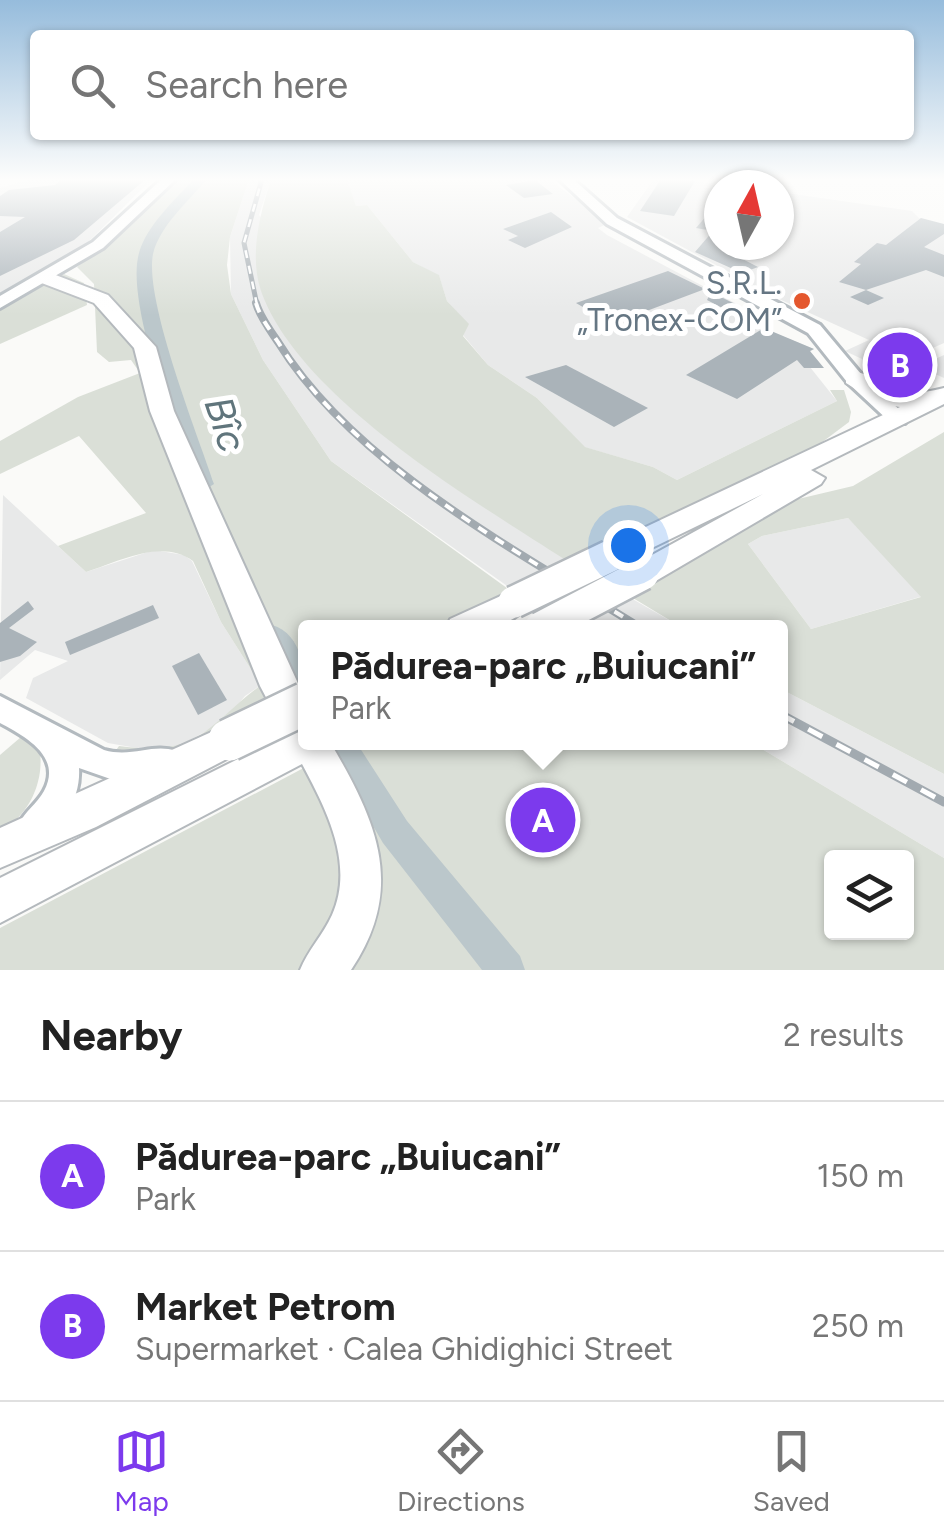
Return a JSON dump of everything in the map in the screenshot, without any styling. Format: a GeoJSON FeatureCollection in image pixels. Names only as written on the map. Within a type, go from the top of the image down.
{"type":"FeatureCollection","features":[{"type":"Feature","properties":{"kind":"highway"},"geometry":{"type":"LineString","coordinates":[[51,281],[98,297],[145,347],[170,430],[278,686],[298,722]]}},
{"type":"Feature","properties":{"kind":"highway"},"geometry":{"type":"LineString","coordinates":[[854,378],[887,398],[937,399]]}},
{"type":"Feature","properties":{"kind":"highway"},"geometry":{"type":"LineString","coordinates":[[854,378],[864,416],[856,438]]}},
{"type":"Feature","properties":{"kind":"highway"},"geometry":{"type":"LineString","coordinates":[[478,620],[937,399]]}},
{"type":"Feature","properties":{"kind":"highway"},"geometry":{"type":"LineString","coordinates":[[555,620],[860,453],[898,419]]}},
{"type":"Feature","properties":{"kind":"highway"},"geometry":{"type":"LineString","coordinates":[[8,844],[298,707]]}},
{"type":"Feature","properties":{"kind":"highway"},"geometry":{"type":"LineString","coordinates":[[0,901],[298,748]]}},
{"type":"Feature","properties":{"kind":"highway"},"geometry":{"type":"LineString","coordinates":[[314,750],[348,810],[360,842],[364,876],[357,913],[323,970]]}},
{"type":"Feature","properties":{"kind":"street"},"geometry":{"type":"LineString","coordinates":[[51,281],[122,224]]}},
{"type":"Feature","properties":{"kind":"street"},"geometry":{"type":"LineString","coordinates":[[0,305],[51,281],[104,246],[123,224]]}},
{"type":"Feature","properties":{"kind":"street"},"geometry":{"type":"LineString","coordinates":[[620,224],[814,329],[854,378],[898,419]]}},
{"type":"Feature","properties":{"kind":"street"},"geometry":{"type":"LineString","coordinates":[[0,708],[79,756],[122,769],[213,748]]}},
{"type":"Feature","properties":{"kind":"street"},"geometry":{"type":"LineString","coordinates":[[8,844],[43,818],[62,792],[66,778],[61,753],[44,734]]}},
{"type":"Feature","properties":{"kind":"shaded area"},"geometry":{"type":"Polygon","coordinates":[[[0,224],[106,224],[85,249],[0,293],[0,224]]]}},
{"type":"Feature","properties":{"kind":"shaded area"},"geometry":{"type":"Polygon","coordinates":[[[131,224],[234,224],[227,265],[231,294],[263,360],[331,461],[511,591],[451,620],[298,620],[298,694],[213,736],[157,756],[114,753],[119,746],[168,747],[185,743],[213,726],[261,685],[221,622],[193,561],[181,554],[154,552],[86,572],[58,546],[146,513],[79,436],[0,474],[0,441],[78,397],[140,373],[131,360],[109,362],[97,352],[94,284],[77,267],[131,224]]]}},
{"type":"Feature","properties":{"kind":"shaded area"},"geometry":{"type":"Polygon","coordinates":[[[234,224],[267,224],[572,564],[669,620],[562,620],[544,612],[331,461],[263,360],[231,294],[230,237],[234,224]]]}},
{"type":"Feature","properties":{"kind":"shaded area"},"geometry":{"type":"Polygon","coordinates":[[[259,224],[383,224],[413,262],[439,275],[447,301],[469,324],[463,336],[488,365],[537,398],[585,447],[653,467],[677,480],[837,401],[830,390],[844,390],[851,412],[849,422],[821,443],[572,564],[396,446],[313,371],[281,331],[261,291],[256,249],[259,224]]]}},
{"type":"Feature","properties":{"kind":"shaded area"},"geometry":{"type":"Polygon","coordinates":[[[383,224],[606,224],[598,228],[763,318],[752,324],[814,349],[802,357],[837,401],[677,480],[653,467],[584,447],[537,398],[488,365],[463,335],[468,324],[447,301],[439,276],[413,262],[383,224]]]}},
{"type":"Feature","properties":{"kind":"shaded area"},"geometry":{"type":"Polygon","coordinates":[[[640,224],[704,224],[704,259],[640,224]]]}},
{"type":"Feature","properties":{"kind":"shaded area"},"geometry":{"type":"Polygon","coordinates":[[[794,224],[944,226],[944,343],[910,358],[922,365],[944,355],[944,378],[931,372],[890,387],[866,374],[875,370],[845,351],[869,340],[779,299],[707,260],[794,260],[794,224]]]}},
{"type":"Feature","properties":{"kind":"shaded area"},"geometry":{"type":"Polygon","coordinates":[[[64,274],[84,283],[87,305],[0,344],[0,310],[64,274]]]}},
{"type":"Feature","properties":{"kind":"shaded area"},"geometry":{"type":"Polygon","coordinates":[[[944,432],[944,774],[788,693],[788,620],[669,620],[623,592],[777,504],[853,486],[944,432]],[[848,518],[762,536],[748,544],[811,629],[921,597],[848,518]]]}},
{"type":"Feature","properties":{"kind":"shaded area"},"geometry":{"type":"Polygon","coordinates":[[[3,495],[86,572],[154,550],[184,555],[192,561],[221,622],[261,685],[245,696],[223,722],[179,746],[154,751],[108,743],[26,698],[33,678],[68,661],[35,650],[0,680],[3,495]]]}},
{"type":"Feature","properties":{"kind":"shaded area"},"geometry":{"type":"Polygon","coordinates":[[[848,518],[923,596],[811,629],[748,544],[762,536],[848,518]]]}},
{"type":"Feature","properties":{"kind":"shaded area"},"geometry":{"type":"Polygon","coordinates":[[[788,693],[944,774],[944,858],[764,750],[788,750],[788,693]]]}},
{"type":"Feature","properties":{"kind":"shaded area"},"geometry":{"type":"Polygon","coordinates":[[[21,737],[40,752],[39,775],[26,808],[0,831],[0,755],[21,737]]]}},
{"type":"Feature","properties":{"kind":"shaded area"},"geometry":{"type":"Polygon","coordinates":[[[338,750],[764,750],[944,858],[944,970],[0,970],[0,928],[338,750]]]}},
{"type":"Feature","properties":{"kind":"building"},"geometry":{"type":"Polygon","coordinates":[[[13,224],[93,224],[74,240],[0,276],[0,232],[13,224]]]}},
{"type":"Feature","properties":{"kind":"building"},"geometry":{"type":"Polygon","coordinates":[[[516,224],[572,227],[525,248],[508,240],[518,236],[503,229],[516,224]]]}},
{"type":"Feature","properties":{"kind":"building"},"geometry":{"type":"Polygon","coordinates":[[[913,224],[944,224],[944,234],[924,247],[944,255],[944,277],[926,270],[866,290],[839,282],[861,264],[854,262],[877,243],[886,245],[913,224]]]}},
{"type":"Feature","properties":{"kind":"building"},"geometry":{"type":"Polygon","coordinates":[[[704,242],[704,256],[695,252],[704,242]]]}},
{"type":"Feature","properties":{"kind":"building"},"geometry":{"type":"Polygon","coordinates":[[[713,260],[744,260],[758,267],[742,273],[713,260]]]}},
{"type":"Feature","properties":{"kind":"building"},"geometry":{"type":"Polygon","coordinates":[[[668,271],[705,289],[612,324],[576,303],[668,271]]]}},
{"type":"Feature","properties":{"kind":"building"},"geometry":{"type":"Polygon","coordinates":[[[866,290],[884,298],[868,305],[850,297],[866,290]]]}},
{"type":"Feature","properties":{"kind":"building"},"geometry":{"type":"Polygon","coordinates":[[[711,292],[763,318],[751,323],[707,300],[711,292]]]}},
{"type":"Feature","properties":{"kind":"building"},"geometry":{"type":"Polygon","coordinates":[[[764,328],[814,349],[810,351],[824,368],[804,368],[797,360],[737,399],[686,375],[764,328]]]}},
{"type":"Feature","properties":{"kind":"building"},"geometry":{"type":"Polygon","coordinates":[[[566,365],[648,408],[614,427],[525,377],[566,365]]]}},
{"type":"Feature","properties":{"kind":"building"},"geometry":{"type":"Polygon","coordinates":[[[28,601],[34,609],[9,628],[37,642],[20,656],[0,662],[0,623],[28,601]]]}},
{"type":"Feature","properties":{"kind":"building"},"geometry":{"type":"Polygon","coordinates":[[[153,605],[159,618],[70,655],[65,642],[153,605]]]}},
{"type":"Feature","properties":{"kind":"building"},"geometry":{"type":"Polygon","coordinates":[[[199,653],[227,700],[198,715],[172,666],[199,653]]]}},
{"type":"Feature","properties":{"kind":"waterway","name":"Bîc"},"geometry":{"type":"LineString","coordinates":[[163,224],[146,254],[148,299],[203,484]]}},
{"type":"Feature","properties":{"kind":"waterway","name":"Bîc"},"geometry":{"type":"LineString","coordinates":[[272,635],[298,676]]}},
{"type":"Feature","properties":{"kind":"waterway","name":"Bîc"},"geometry":{"type":"LineString","coordinates":[[344,750],[395,832],[506,970]]}},
{"type":"Feature","properties":{"kind":"railway"},"geometry":{"type":"LineString","coordinates":[[249,224],[244,243],[257,305]]}},
{"type":"Feature","properties":{"kind":"railway"},"geometry":{"type":"LineString","coordinates":[[256,303],[311,387],[350,429],[443,503],[628,620]]}},
{"type":"Feature","properties":{"kind":"railway"},"geometry":{"type":"LineString","coordinates":[[788,718],[944,802]]}},
{"type":"Feature","properties":{"kind":"place","name":"S.R.L. „Tronex-COM”"},"geometry":{"type":"Point","coordinates":[802,301]}},
{"type":"Feature","properties":{"kind":"place","name":"Market Petrom"},"geometry":{"type":"Point","coordinates":[900,365]}},
{"type":"Feature","properties":{"kind":"place","name":"Pădurea-parc „Buiucani”"},"geometry":{"type":"Point","coordinates":[543,820]}}]}
